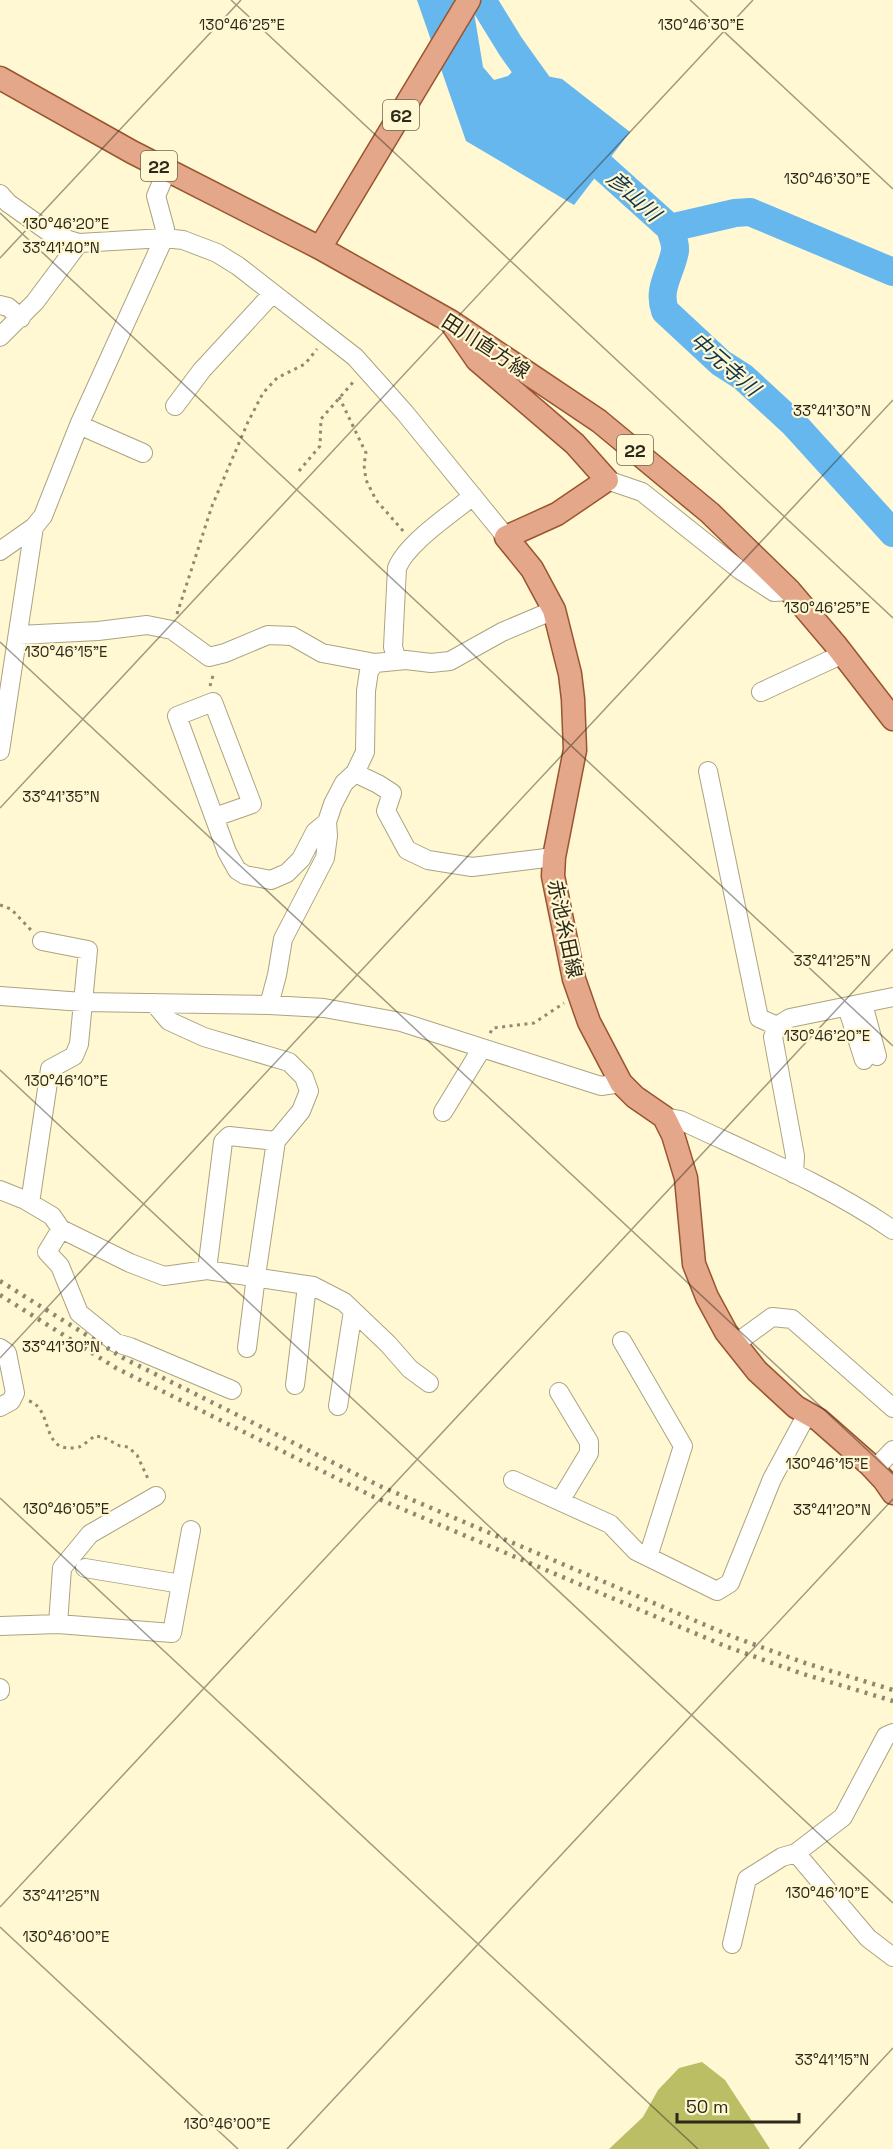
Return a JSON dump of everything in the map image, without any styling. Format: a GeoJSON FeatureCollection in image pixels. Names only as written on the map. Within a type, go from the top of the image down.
{"type":"FeatureCollection","features":[{"type":"Feature","properties":{"kind":"main road","name":"62"},"geometry":{"type":"LineString","coordinates":[[320,248],[470,0]]}},
{"type":"Feature","properties":{"kind":"main road","name":"田川直方線"},"geometry":{"type":"LineString","coordinates":[[0,78],[168,170],[320,248],[450,321],[599,421],[710,513],[790,591],[893,719]]}},
{"type":"Feature","properties":{"kind":"main road"},"geometry":{"type":"LineString","coordinates":[[450,321],[477,360],[575,444],[607,480],[557,514],[506,537]]}},
{"type":"Feature","properties":{"kind":"main road","name":"赤池糸田線"},"geometry":{"type":"LineString","coordinates":[[506,537],[532,569],[554,610],[570,674],[575,750],[554,857],[553,876],[574,979],[590,1022],[621,1083],[635,1097],[664,1117]]}},
{"type":"Feature","properties":{"kind":"main road"},"geometry":{"type":"LineString","coordinates":[[664,1117],[673,1135],[686,1178],[694,1264],[707,1297],[726,1332],[757,1371],[796,1407],[819,1420],[874,1470],[893,1493]]}},
{"type":"Feature","properties":{"kind":"street"},"geometry":{"type":"LineString","coordinates":[[0,551],[34,527],[43,516],[79,425],[164,238],[165,229],[156,196],[168,170]]}},
{"type":"Feature","properties":{"kind":"street"},"geometry":{"type":"LineString","coordinates":[[0,194],[8,203],[53,235],[79,243],[164,238],[183,240],[217,253],[355,357],[405,413],[506,537]]}},
{"type":"Feature","properties":{"kind":"street"},"geometry":{"type":"LineString","coordinates":[[0,337],[35,302],[79,243]]}},
{"type":"Feature","properties":{"kind":"street"},"geometry":{"type":"LineString","coordinates":[[175,406],[202,370],[273,293]]}},
{"type":"Feature","properties":{"kind":"street"},"geometry":{"type":"LineString","coordinates":[[0,305],[8,307],[21,318]]}},
{"type":"Feature","properties":{"kind":"street"},"geometry":{"type":"LineString","coordinates":[[79,425],[143,453]]}},
{"type":"Feature","properties":{"kind":"street"},"geometry":{"type":"LineString","coordinates":[[607,480],[642,492],[740,570],[774,592],[790,591]]}},
{"type":"Feature","properties":{"kind":"street"},"geometry":{"type":"LineString","coordinates":[[397,660],[393,647],[397,568],[414,545],[473,496]]}},
{"type":"Feature","properties":{"kind":"street"},"geometry":{"type":"LineString","coordinates":[[0,751],[34,527]]}},
{"type":"Feature","properties":{"kind":"street"},"geometry":{"type":"LineString","coordinates":[[19,635],[98,631],[147,625],[172,630],[209,657],[225,653],[268,635],[291,636],[322,653],[375,663],[397,660],[431,663],[450,661],[502,632],[554,610]]}},
{"type":"Feature","properties":{"kind":"street"},"geometry":{"type":"LineString","coordinates":[[761,692],[843,654]]}},
{"type":"Feature","properties":{"kind":"street"},"geometry":{"type":"LineString","coordinates":[[269,1005],[283,939],[325,858],[327,822],[333,804],[344,783],[355,773],[365,752],[366,691],[369,671],[375,663]]}},
{"type":"Feature","properties":{"kind":"street"},"geometry":{"type":"LineString","coordinates":[[215,817],[252,804],[213,702],[177,716],[227,852],[237,870],[245,875],[271,880],[287,873],[301,859],[315,832],[327,822]]}},
{"type":"Feature","properties":{"kind":"street"},"geometry":{"type":"LineString","coordinates":[[708,771],[759,1018],[777,1026]]}},
{"type":"Feature","properties":{"kind":"street"},"geometry":{"type":"LineString","coordinates":[[355,773],[392,794],[386,810],[407,850],[428,860],[472,867],[554,857]]}},
{"type":"Feature","properties":{"kind":"street"},"geometry":{"type":"LineString","coordinates":[[30,1203],[50,1069],[74,1056],[79,1044],[88,950],[42,941]]}},
{"type":"Feature","properties":{"kind":"street"},"geometry":{"type":"LineString","coordinates":[[0,996],[83,1002],[324,1008],[401,1022],[600,1086],[621,1083]]}},
{"type":"Feature","properties":{"kind":"street"},"geometry":{"type":"LineString","coordinates":[[794,1174],[795,1156],[773,1037],[777,1026],[790,1018],[893,998]]}},
{"type":"Feature","properties":{"kind":"street"},"geometry":{"type":"LineString","coordinates":[[154,1003],[169,1021],[204,1037],[289,1062],[304,1077],[309,1091],[301,1111],[276,1141],[248,1348]]}},
{"type":"Feature","properties":{"kind":"street"},"geometry":{"type":"LineString","coordinates":[[855,1005],[870,1058]]}},
{"type":"Feature","properties":{"kind":"street"},"geometry":{"type":"LineString","coordinates":[[443,1112],[482,1048]]}},
{"type":"Feature","properties":{"kind":"street"},"geometry":{"type":"LineString","coordinates":[[664,1117],[680,1120],[794,1174],[893,1229]]}},
{"type":"Feature","properties":{"kind":"street"},"geometry":{"type":"LineString","coordinates":[[207,1270],[223,1142],[228,1136],[276,1141]]}},
{"type":"Feature","properties":{"kind":"street"},"geometry":{"type":"LineString","coordinates":[[0,1190],[30,1203],[51,1216],[61,1229],[130,1263],[164,1276],[207,1270],[313,1286],[344,1302],[388,1344],[410,1369],[429,1383]]}},
{"type":"Feature","properties":{"kind":"street"},"geometry":{"type":"LineString","coordinates":[[61,1229],[47,1252],[60,1266],[79,1313],[116,1343],[232,1390]]}},
{"type":"Feature","properties":{"kind":"street"},"geometry":{"type":"LineString","coordinates":[[295,1385],[306,1294],[313,1286]]}},
{"type":"Feature","properties":{"kind":"street"},"geometry":{"type":"LineString","coordinates":[[338,1406],[353,1311]]}},
{"type":"Feature","properties":{"kind":"street"},"geometry":{"type":"LineString","coordinates":[[735,1344],[772,1317],[792,1319],[893,1408]]}},
{"type":"Feature","properties":{"kind":"street"},"geometry":{"type":"LineString","coordinates":[[622,1341],[683,1446],[648,1557]]}},
{"type":"Feature","properties":{"kind":"street"},"geometry":{"type":"LineString","coordinates":[[0,1348],[7,1353],[15,1393],[7,1401]]}},
{"type":"Feature","properties":{"kind":"street"},"geometry":{"type":"LineString","coordinates":[[559,1392],[588,1442],[589,1453],[560,1501]]}},
{"type":"Feature","properties":{"kind":"street"},"geometry":{"type":"LineString","coordinates":[[513,1480],[610,1524],[636,1551],[717,1591],[730,1583],[772,1479],[807,1414]]}},
{"type":"Feature","properties":{"kind":"street"},"geometry":{"type":"LineString","coordinates":[[874,1470],[893,1450]]}},
{"type":"Feature","properties":{"kind":"street"},"geometry":{"type":"LineString","coordinates":[[58,1624],[62,1568],[90,1534],[156,1496]]}},
{"type":"Feature","properties":{"kind":"street"},"geometry":{"type":"LineString","coordinates":[[0,1626],[58,1624],[172,1633],[191,1530]]}},
{"type":"Feature","properties":{"kind":"street"},"geometry":{"type":"LineString","coordinates":[[85,1568],[181,1584]]}},
{"type":"Feature","properties":{"kind":"street"},"geometry":{"type":"LineString","coordinates":[[732,1944],[747,1879],[782,1857],[796,1852],[843,1817],[886,1736],[893,1733]]}},
{"type":"Feature","properties":{"kind":"street"},"geometry":{"type":"LineString","coordinates":[[796,1852],[868,1938],[893,1957]]}},
{"type":"Feature","properties":{"kind":"path"},"geometry":{"type":"LineString","coordinates":[[172,630],[212,506],[263,393],[277,378],[305,364],[328,336]]}},
{"type":"Feature","properties":{"kind":"path"},"geometry":{"type":"LineString","coordinates":[[298,471],[320,446],[321,419],[365,369]]}},
{"type":"Feature","properties":{"kind":"path"},"geometry":{"type":"LineString","coordinates":[[339,397],[366,453],[364,465],[366,480],[376,500],[414,545]]}},
{"type":"Feature","properties":{"kind":"path"},"geometry":{"type":"LineString","coordinates":[[213,702],[210,685],[214,671],[225,653]]}},
{"type":"Feature","properties":{"kind":"path"},"geometry":{"type":"LineString","coordinates":[[0,905],[11,909],[42,941]]}},
{"type":"Feature","properties":{"kind":"path"},"geometry":{"type":"LineString","coordinates":[[482,1048],[493,1028],[534,1023],[580,994]]}},
{"type":"Feature","properties":{"kind":"path"},"geometry":{"type":"LineString","coordinates":[[7,1401],[34,1402],[42,1413],[55,1443],[62,1448],[78,1448],[95,1436],[128,1447],[137,1455],[156,1496]]}},
{"type":"Feature","properties":{"kind":"green space"},"geometry":{"type":"Polygon","coordinates":[[[702,2062],[725,2080],[770,2149],[609,2149],[643,2117],[658,2090],[679,2068],[702,2062]]]}},
{"type":"Feature","properties":{"kind":"water"},"geometry":{"type":"Polygon","coordinates":[[[417,0],[472,0],[483,67],[494,80],[508,76],[514,70],[562,79],[630,132],[574,205],[466,141],[417,0]]]}},
{"type":"Feature","properties":{"kind":"waterway","name":"彦山川"},"geometry":{"type":"LineString","coordinates":[[482,0],[511,47],[551,103]]}},
{"type":"Feature","properties":{"kind":"waterway","name":"彦山川"},"geometry":{"type":"LineString","coordinates":[[577,138],[599,164],[670,228]]}},
{"type":"Feature","properties":{"kind":"waterway","name":"彦山川"},"geometry":{"type":"LineString","coordinates":[[670,228],[735,213],[750,212],[893,272]]}},
{"type":"Feature","properties":{"kind":"waterway","name":"中元寺川"},"geometry":{"type":"LineString","coordinates":[[670,228],[675,251],[664,288],[665,311],[721,363],[743,377],[794,424],[893,533]]}},
{"type":"Feature","properties":{"kind":"railway"},"geometry":{"type":"LineString","coordinates":[[0,1281],[125,1359],[382,1487],[731,1636],[805,1663],[893,1690]]}},
{"type":"Feature","properties":{"kind":"railway"},"geometry":{"type":"LineString","coordinates":[[0,1295],[116,1368],[374,1497],[725,1646],[800,1673],[893,1701]]}}]}
